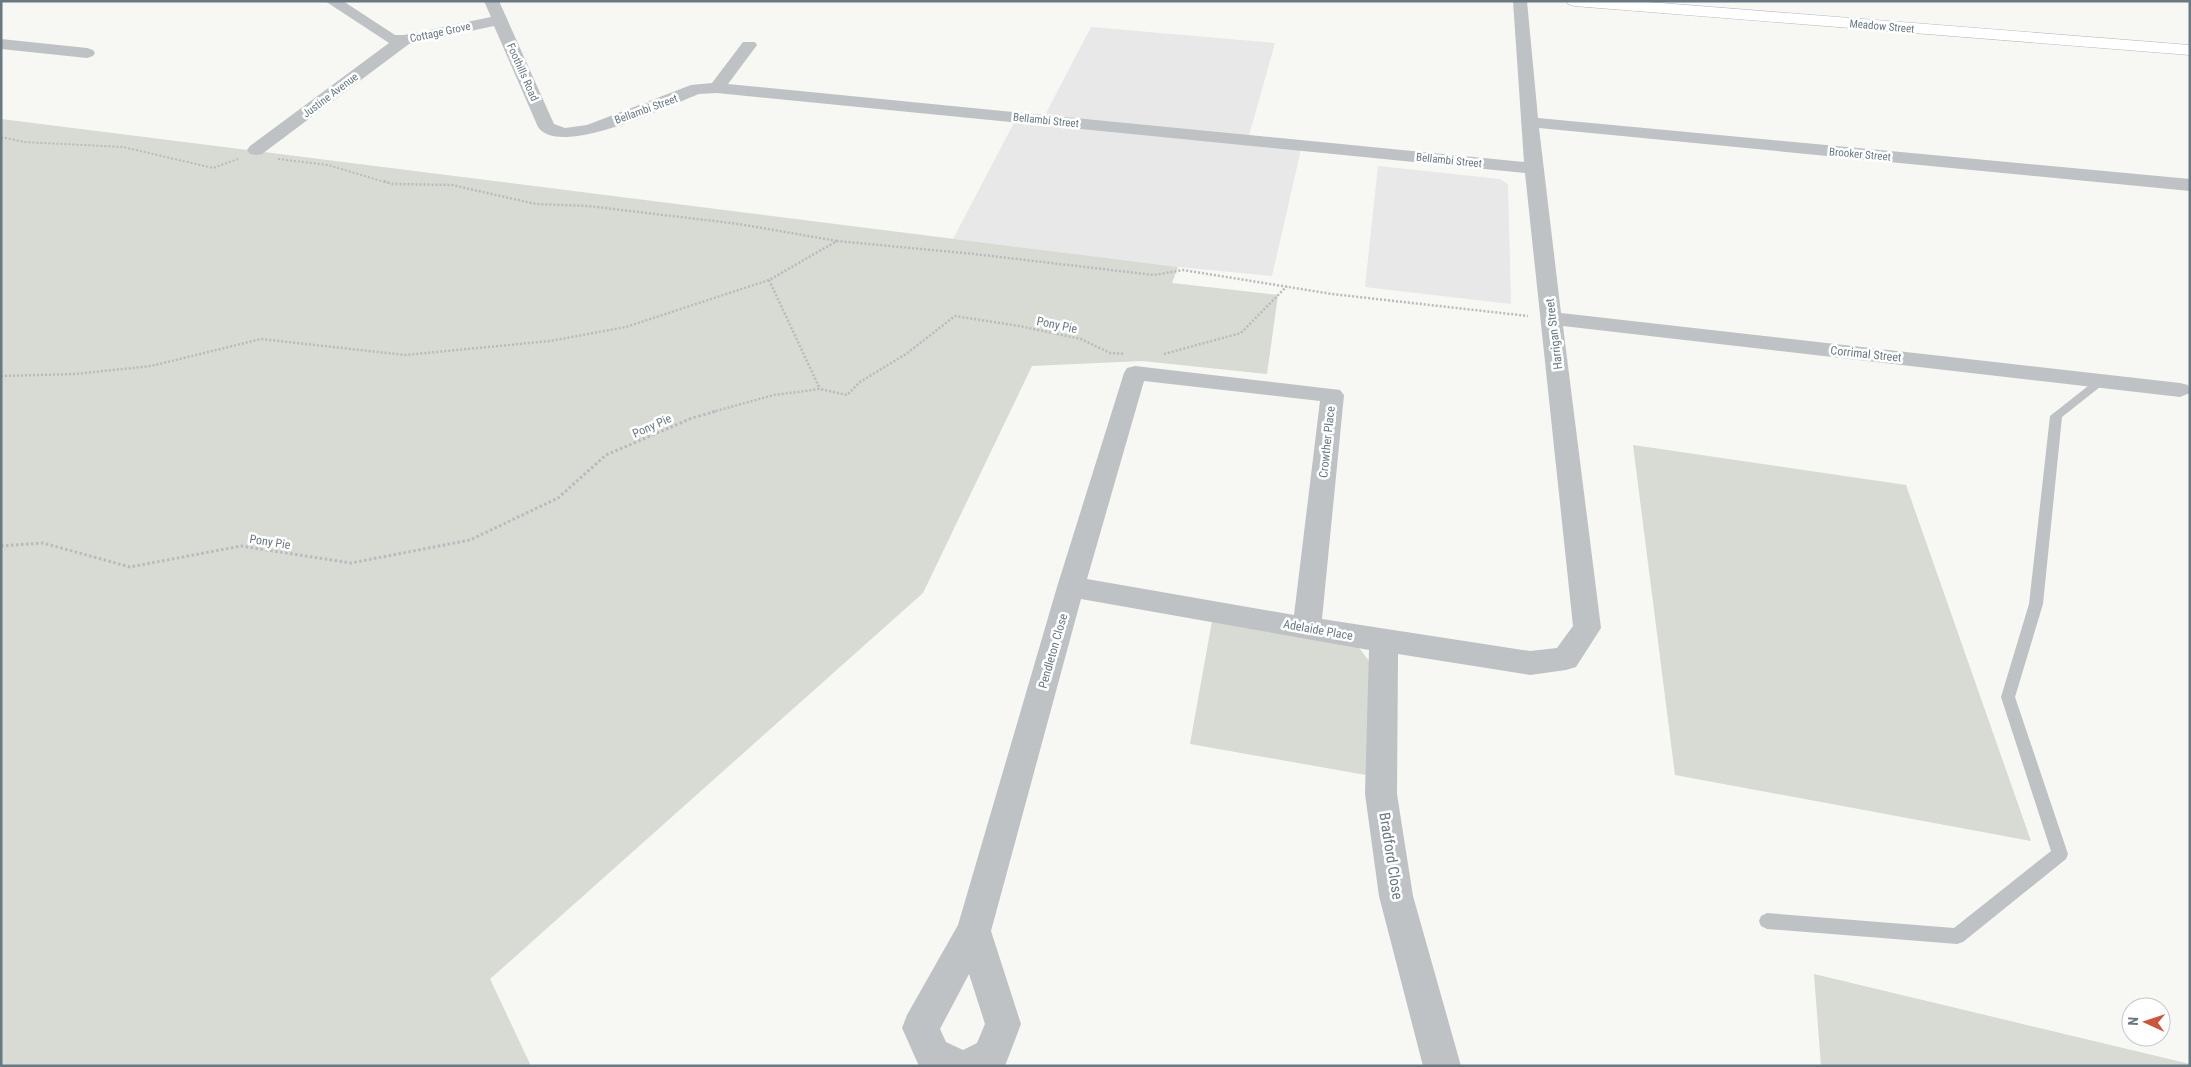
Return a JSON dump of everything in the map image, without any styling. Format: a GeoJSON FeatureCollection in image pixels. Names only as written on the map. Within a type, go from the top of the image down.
{"type":"FeatureCollection","features":[{"type":"Feature","properties":{"kind":"main road","name":"Meadow Street"},"geometry":{"type":"LineString","coordinates":[[1574,1],[2190,50]]}},
{"type":"Feature","properties":{"kind":"street","name":"Cottage Grove"},"geometry":{"type":"LineString","coordinates":[[332,1],[391,39],[404,40],[499,20]]}},
{"type":"Feature","properties":{"kind":"street","name":"Foothills Road"},"geometry":{"type":"LineString","coordinates":[[491,1],[547,127],[564,133]]}},
{"type":"Feature","properties":{"kind":"street","name":"Harrigan Street"},"geometry":{"type":"LineString","coordinates":[[1520,1],[1534,168],[1587,628],[1566,659]]}},
{"type":"Feature","properties":{"kind":"street","name":"Justine Avenue"},"geometry":{"type":"LineString","coordinates":[[256,150],[404,40]]}},
{"type":"Feature","properties":{"kind":"street"},"geometry":{"type":"LineString","coordinates":[[1,44],[87,54]]}},
{"type":"Feature","properties":{"kind":"street"},"geometry":{"type":"LineString","coordinates":[[716,88],[749,45]]}},
{"type":"Feature","properties":{"kind":"street","name":"Bellambi Street"},"geometry":{"type":"LineString","coordinates":[[564,133],[590,130],[697,90],[716,88],[1534,168]]}},
{"type":"Feature","properties":{"kind":"street","name":"Brooker Street"},"geometry":{"type":"LineString","coordinates":[[1530,122],[2190,185]]}},
{"type":"Feature","properties":{"kind":"street","name":"Corrimal Street"},"geometry":{"type":"LineString","coordinates":[[1552,318],[2180,390]]}},
{"type":"Feature","properties":{"kind":"street","name":"Pendleton Close"},"geometry":{"type":"LineString","coordinates":[[955,1066],[932,1055],[920,1028],[974,931],[1071,587],[1131,363]]}},
{"type":"Feature","properties":{"kind":"street","name":"Crowther Place"},"geometry":{"type":"LineString","coordinates":[[1131,363],[1332,395],[1307,628]]}},
{"type":"Feature","properties":{"kind":"street","name":"Adelaide Place"},"geometry":{"type":"LineString","coordinates":[[1071,587],[1384,641],[1530,663],[1566,659]]}},
{"type":"Feature","properties":{"kind":"street","name":"Bradford Close"},"geometry":{"type":"LineString","coordinates":[[1384,641],[1381,794],[1396,896],[1442,1066]]}},
{"type":"Feature","properties":{"kind":"street"},"geometry":{"type":"LineString","coordinates":[[971,1066],[990,1056],[1003,1024],[974,931]]}},
{"type":"Feature","properties":{"kind":"lane"},"geometry":{"type":"LineString","coordinates":[[1767,921],[1957,936],[2060,854],[2008,696],[2036,604],[2056,416],[2101,381]]}},
{"type":"Feature","properties":{"kind":"path"},"geometry":{"type":"LineString","coordinates":[[1,137],[24,142],[123,147],[213,168],[239,158]]}},
{"type":"Feature","properties":{"kind":"path"},"geometry":{"type":"LineString","coordinates":[[275,159],[328,165],[393,184],[452,185],[536,204],[588,206],[739,224],[837,241],[974,254],[1154,275],[1183,270],[1332,294],[1552,318]]}},
{"type":"Feature","properties":{"kind":"path"},"geometry":{"type":"LineString","coordinates":[[1,376],[75,374],[151,366],[261,339],[405,355],[550,341],[626,328],[682,306],[769,280],[837,241]]}},
{"type":"Feature","properties":{"kind":"path"},"geometry":{"type":"LineString","coordinates":[[769,280],[820,389]]}},
{"type":"Feature","properties":{"kind":"path"},"geometry":{"type":"LineString","coordinates":[[1162,355],[1241,333],[1287,286]]}},
{"type":"Feature","properties":{"kind":"path","name":"Pony Pie"},"geometry":{"type":"LineString","coordinates":[[1,546],[43,543],[130,567],[241,546],[351,563],[470,540],[558,498],[606,455],[692,418],[774,394],[820,389],[847,395],[860,382],[906,354],[955,316],[1019,326],[1081,339],[1131,363]]}},
{"type":"Feature","properties":{"kind":"shaded area"},"geometry":{"type":"Polygon","coordinates":[[[1091,27],[1275,43],[1248,139],[1302,145],[1272,276],[1178,267],[953,239],[1017,117],[1043,119],[1091,27]]]}},
{"type":"Feature","properties":{"kind":"shaded area"},"geometry":{"type":"Polygon","coordinates":[[[1,119],[1178,267],[1172,283],[1278,295],[1267,374],[1142,361],[1032,366],[923,593],[490,979],[531,1066],[1,1066],[1,119]]]}},
{"type":"Feature","properties":{"kind":"shaded area"},"geometry":{"type":"Polygon","coordinates":[[[1378,166],[1500,179],[1508,184],[1511,304],[1365,287],[1378,166]]]}},
{"type":"Feature","properties":{"kind":"shaded area"},"geometry":{"type":"Polygon","coordinates":[[[1633,445],[1906,485],[2031,841],[1675,775],[1633,445]]]}},
{"type":"Feature","properties":{"kind":"shaded area"},"geometry":{"type":"Polygon","coordinates":[[[1212,621],[1357,645],[1372,665],[1366,775],[1190,744],[1212,621]]]}},
{"type":"Feature","properties":{"kind":"shaded area"},"geometry":{"type":"Polygon","coordinates":[[[1814,974],[2190,1064],[2190,1066],[1821,1066],[1814,974]]]}}]}
